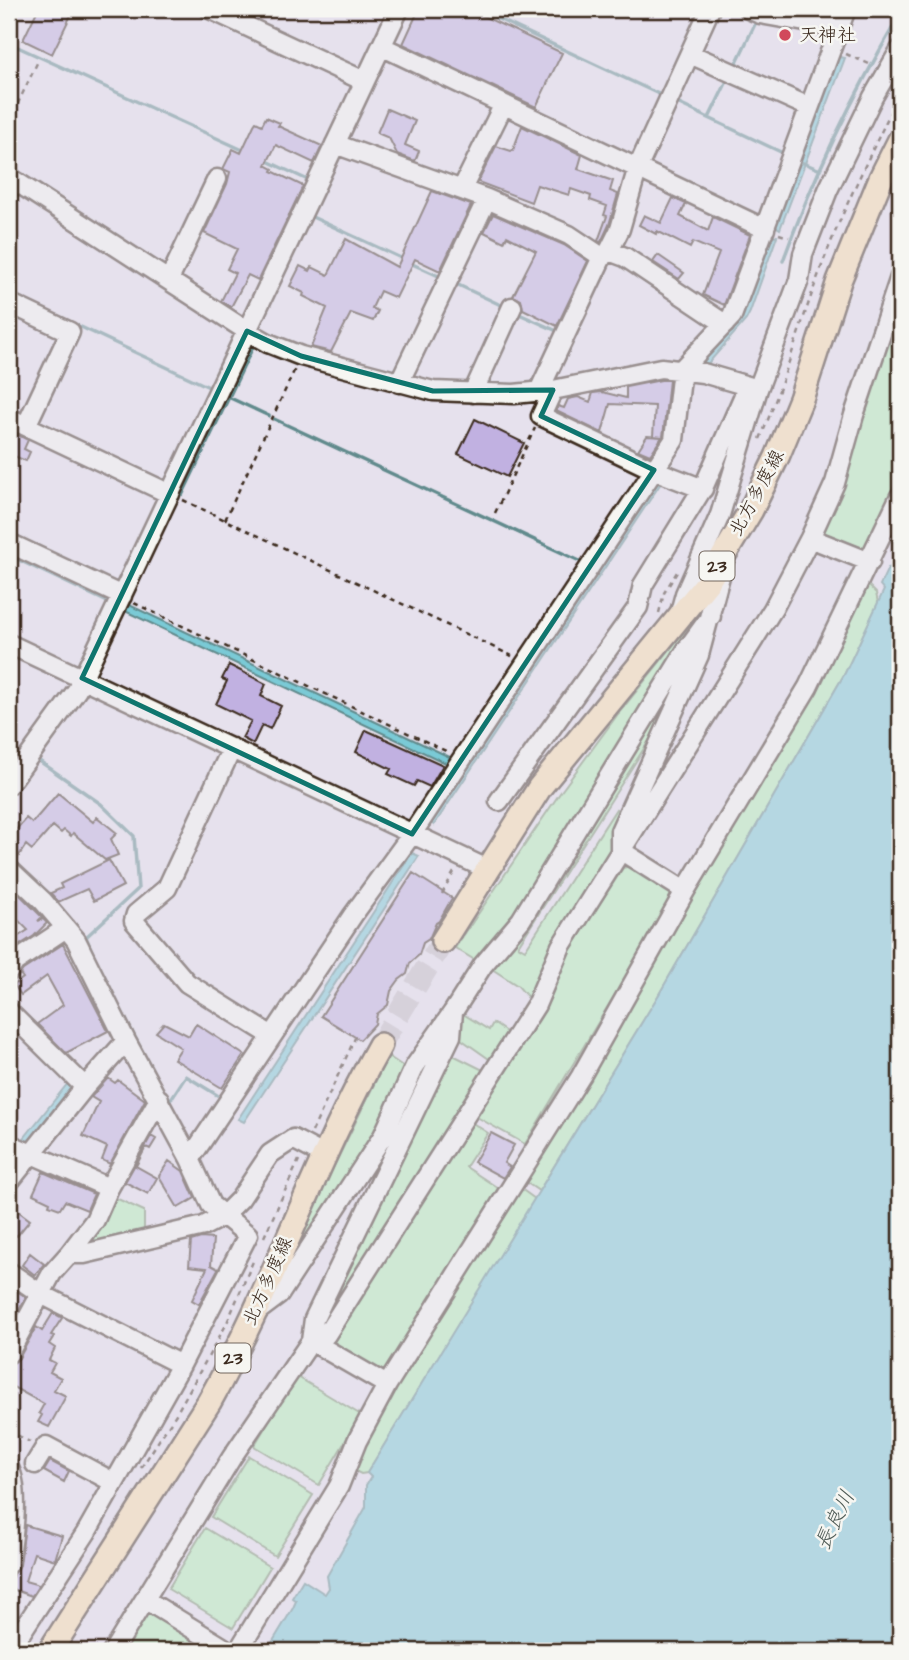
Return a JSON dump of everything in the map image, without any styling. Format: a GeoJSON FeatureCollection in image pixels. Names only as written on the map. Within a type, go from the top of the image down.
{"type":"FeatureCollection","features":[{"type":"Feature","properties":{"kind":"main road","name":"北方多度線"},"geometry":{"type":"LineString","coordinates":[[443,942],[540,788],[707,583],[751,510],[778,457],[802,399],[839,281],[881,178],[900,140]]}},
{"type":"Feature","properties":{"kind":"main road","name":"北方多度線"},"geometry":{"type":"LineString","coordinates":[[50,1651],[209,1402],[255,1313],[323,1155],[380,1045]]}},
{"type":"Feature","properties":{"kind":"street"},"geometry":{"type":"LineString","coordinates":[[209,9],[364,81]]}},
{"type":"Feature","properties":{"kind":"street"},"geometry":{"type":"LineString","coordinates":[[9,784],[77,690],[398,9]]}},
{"type":"Feature","properties":{"kind":"street"},"geometry":{"type":"LineString","coordinates":[[702,489],[654,470],[541,416],[546,391],[605,254],[620,229],[638,167],[710,9]]}},
{"type":"Feature","properties":{"kind":"street"},"geometry":{"type":"LineString","coordinates":[[748,9],[760,14],[839,28]]}},
{"type":"Feature","properties":{"kind":"street"},"geometry":{"type":"LineString","coordinates":[[190,1159],[353,915],[412,834],[674,440],[682,369],[732,316],[846,9]]}},
{"type":"Feature","properties":{"kind":"street"},"geometry":{"type":"LineString","coordinates":[[381,46],[765,229]]}},
{"type":"Feature","properties":{"kind":"street"},"geometry":{"type":"LineString","coordinates":[[499,801],[638,607],[643,585],[702,489],[753,388],[799,281],[803,254],[828,190],[873,97],[900,50]]}},
{"type":"Feature","properties":{"kind":"street"},"geometry":{"type":"LineString","coordinates":[[690,54],[809,107]]}},
{"type":"Feature","properties":{"kind":"street"},"geometry":{"type":"LineString","coordinates":[[462,189],[503,106]]}},
{"type":"Feature","properties":{"kind":"street"},"geometry":{"type":"LineString","coordinates":[[335,144],[487,198],[605,254],[625,257],[725,324]]}},
{"type":"Feature","properties":{"kind":"street"},"geometry":{"type":"LineString","coordinates":[[9,177],[247,331],[301,356],[433,391],[546,391],[661,368],[682,369],[753,388]]}},
{"type":"Feature","properties":{"kind":"street"},"geometry":{"type":"LineString","coordinates":[[169,280],[217,179]]}},
{"type":"Feature","properties":{"kind":"street"},"geometry":{"type":"LineString","coordinates":[[399,383],[487,198]]}},
{"type":"Feature","properties":{"kind":"street"},"geometry":{"type":"LineString","coordinates":[[311,1341],[326,1335],[536,1005],[561,946],[773,609],[835,483],[854,415],[900,277]]}},
{"type":"Feature","properties":{"kind":"street"},"geometry":{"type":"LineString","coordinates":[[9,303],[71,332],[26,426]]}},
{"type":"Feature","properties":{"kind":"street"},"geometry":{"type":"LineString","coordinates":[[473,393],[512,307]]}},
{"type":"Feature","properties":{"kind":"street"},"geometry":{"type":"LineString","coordinates":[[677,622],[685,594],[720,515],[753,388]]}},
{"type":"Feature","properties":{"kind":"street"},"geometry":{"type":"LineString","coordinates":[[9,418],[170,494]]}},
{"type":"Feature","properties":{"kind":"street"},"geometry":{"type":"LineString","coordinates":[[238,1651],[339,1486],[357,1441],[387,1385],[581,1076],[685,891],[807,687],[900,496]]}},
{"type":"Feature","properties":{"kind":"street"},"geometry":{"type":"LineString","coordinates":[[810,538],[870,562]]}},
{"type":"Feature","properties":{"kind":"street"},"geometry":{"type":"LineString","coordinates":[[9,543],[118,603]]}},
{"type":"Feature","properties":{"kind":"street"},"geometry":{"type":"LineString","coordinates":[[620,850],[620,831],[699,656],[726,551]]}},
{"type":"Feature","properties":{"kind":"street"},"geometry":{"type":"LineString","coordinates":[[255,1313],[279,1295],[383,1136],[415,1066],[483,965],[521,920],[658,696],[711,615]]}},
{"type":"Feature","properties":{"kind":"street"},"geometry":{"type":"LineString","coordinates":[[9,644],[487,869]]}},
{"type":"Feature","properties":{"kind":"street"},"geometry":{"type":"LineString","coordinates":[[232,748],[167,888],[136,914],[134,921],[187,982],[272,1036]]}},
{"type":"Feature","properties":{"kind":"street"},"geometry":{"type":"LineString","coordinates":[[620,850],[685,891]]}},
{"type":"Feature","properties":{"kind":"street"},"geometry":{"type":"LineString","coordinates":[[9,869],[43,901],[76,940],[126,1041],[190,1159],[211,1205],[248,1235],[181,1365],[75,1552],[9,1651]]}},
{"type":"Feature","properties":{"kind":"street"},"geometry":{"type":"LineString","coordinates":[[9,971],[15,962],[66,928]]}},
{"type":"Feature","properties":{"kind":"street"},"geometry":{"type":"LineString","coordinates":[[9,1012],[85,1087]]}},
{"type":"Feature","properties":{"kind":"street"},"geometry":{"type":"LineString","coordinates":[[113,1651],[232,1457],[311,1341],[314,1319],[451,1035],[453,1013]]}},
{"type":"Feature","properties":{"kind":"street"},"geometry":{"type":"LineString","coordinates":[[9,1182],[20,1149],[85,1087],[126,1041]]}},
{"type":"Feature","properties":{"kind":"street"},"geometry":{"type":"LineString","coordinates":[[9,1353],[52,1273],[95,1220],[109,1188],[159,1099]]}},
{"type":"Feature","properties":{"kind":"street"},"geometry":{"type":"LineString","coordinates":[[69,1254],[84,1254],[204,1226],[223,1216],[240,1199],[271,1153],[293,1139],[323,1155]]}},
{"type":"Feature","properties":{"kind":"street"},"geometry":{"type":"LineString","coordinates":[[20,1149],[109,1188]]}},
{"type":"Feature","properties":{"kind":"street"},"geometry":{"type":"LineString","coordinates":[[9,1272],[41,1294],[181,1365]]}},
{"type":"Feature","properties":{"kind":"street"},"geometry":{"type":"LineString","coordinates":[[311,1341],[387,1385]]}},
{"type":"Feature","properties":{"kind":"street"},"geometry":{"type":"LineString","coordinates":[[40,1457],[46,1446],[113,1482]]}},
{"type":"Feature","properties":{"kind":"street"},"geometry":{"type":"LineString","coordinates":[[9,1468],[14,1489],[9,1563]]}},
{"type":"Feature","properties":{"kind":"street"},"geometry":{"type":"LineString","coordinates":[[146,1600],[229,1651]]}},
{"type":"Feature","properties":{"kind":"path"},"geometry":{"type":"LineString","coordinates":[[833,49],[869,64]]}},
{"type":"Feature","properties":{"kind":"path"},"geometry":{"type":"LineString","coordinates":[[9,122],[39,59]]}},
{"type":"Feature","properties":{"kind":"path"},"geometry":{"type":"LineString","coordinates":[[225,520],[301,356]]}},
{"type":"Feature","properties":{"kind":"path"},"geometry":{"type":"LineString","coordinates":[[495,513],[541,416]]}},
{"type":"Feature","properties":{"kind":"path"},"geometry":{"type":"LineString","coordinates":[[170,494],[526,662]]}},
{"type":"Feature","properties":{"kind":"path"},"geometry":{"type":"LineString","coordinates":[[118,603],[462,759]]}},
{"type":"Feature","properties":{"kind":"path"},"geometry":{"type":"LineString","coordinates":[[442,894],[454,872]]}},
{"type":"Feature","properties":{"kind":"path"},"geometry":{"type":"LineString","coordinates":[[345,1059],[355,1038]]}},
{"type":"Feature","properties":{"kind":"path"},"geometry":{"type":"LineString","coordinates":[[9,1431],[40,1457]]}},
{"type":"Feature","properties":{"kind":"highlighted area"},"geometry":{"type":"Polygon","coordinates":[[[247,331],[301,356],[433,391],[553,390],[541,416],[654,470],[412,834],[82,678],[247,331]]]}},
{"type":"Feature","properties":{"kind":"green space"},"geometry":{"type":"Polygon","coordinates":[[[900,292],[900,473],[865,551],[823,535],[822,530],[900,292]]]}},
{"type":"Feature","properties":{"kind":"green space"},"geometry":{"type":"Polygon","coordinates":[[[868,585],[876,593],[878,603],[845,673],[658,996],[539,1191],[521,1179],[683,915],[868,585]]]}},
{"type":"Feature","properties":{"kind":"green space"},"geometry":{"type":"Polygon","coordinates":[[[700,612],[703,617],[516,914],[478,962],[455,948],[560,793],[618,714],[700,612]]]}},
{"type":"Feature","properties":{"kind":"green space"},"geometry":{"type":"Polygon","coordinates":[[[677,678],[681,681],[666,714],[518,946],[525,950],[616,809],[622,813],[614,850],[530,1000],[518,986],[489,967],[677,678]]]}},
{"type":"Feature","properties":{"kind":"green space"},"geometry":{"type":"Polygon","coordinates":[[[630,866],[669,890],[673,898],[525,1144],[475,1116],[550,999],[570,949],[623,868],[630,866]]]}},
{"type":"Feature","properties":{"kind":"green space"},"geometry":{"type":"Polygon","coordinates":[[[460,1012],[489,1030],[493,1023],[509,1034],[492,1061],[458,1037],[460,1012]]]}},
{"type":"Feature","properties":{"kind":"green space"},"geometry":{"type":"Polygon","coordinates":[[[451,1054],[487,1072],[343,1297],[323,1324],[319,1323],[451,1054]]]}},
{"type":"Feature","properties":{"kind":"green space"},"geometry":{"type":"Polygon","coordinates":[[[388,1056],[407,1069],[377,1131],[287,1272],[283,1270],[388,1056]]]}},
{"type":"Feature","properties":{"kind":"green space"},"geometry":{"type":"Polygon","coordinates":[[[471,1122],[488,1133],[466,1167],[498,1188],[387,1374],[379,1375],[333,1344],[332,1339],[471,1122]]]}},
{"type":"Feature","properties":{"kind":"green space"},"geometry":{"type":"Polygon","coordinates":[[[517,1186],[535,1199],[367,1473],[361,1474],[353,1470],[370,1428],[517,1186]]]}},
{"type":"Feature","properties":{"kind":"green space"},"geometry":{"type":"Polygon","coordinates":[[[109,1195],[144,1211],[144,1232],[85,1251],[86,1238],[109,1195]]]}},
{"type":"Feature","properties":{"kind":"green space"},"geometry":{"type":"Polygon","coordinates":[[[296,1376],[361,1415],[319,1485],[254,1446],[296,1376]]]}},
{"type":"Feature","properties":{"kind":"green space"},"geometry":{"type":"Polygon","coordinates":[[[249,1456],[313,1495],[275,1556],[211,1517],[249,1456]]]}},
{"type":"Feature","properties":{"kind":"green space"},"geometry":{"type":"Polygon","coordinates":[[[205,1528],[270,1567],[233,1628],[168,1589],[205,1528]]]}},
{"type":"Feature","properties":{"kind":"green space"},"geometry":{"type":"Polygon","coordinates":[[[149,1611],[215,1651],[117,1651],[142,1612],[149,1611]]]}},
{"type":"Feature","properties":{"kind":"water"},"geometry":{"type":"Polygon","coordinates":[[[835,56],[845,58],[780,229],[772,224],[835,56]]]}},
{"type":"Feature","properties":{"kind":"water"},"geometry":{"type":"Polygon","coordinates":[[[768,235],[777,236],[750,312],[705,367],[702,357],[768,235]]]}},
{"type":"Feature","properties":{"kind":"water"},"geometry":{"type":"Polygon","coordinates":[[[248,341],[256,342],[183,495],[178,490],[248,341]]]}},
{"type":"Feature","properties":{"kind":"water"},"geometry":{"type":"Polygon","coordinates":[[[658,479],[663,480],[434,825],[431,823],[658,479]]]}},
{"type":"Feature","properties":{"kind":"water"},"geometry":{"type":"Polygon","coordinates":[[[9,548],[456,760],[452,766],[9,556],[9,548]]]}},
{"type":"Feature","properties":{"kind":"water","name":"長良川"},"geometry":{"type":"Polygon","coordinates":[[[900,556],[900,1651],[267,1651],[293,1608],[296,1601],[292,1598],[303,1580],[325,1594],[329,1588],[327,1576],[366,1507],[366,1485],[371,1477],[367,1473],[658,996],[845,673],[884,590],[880,585],[888,568],[895,566],[900,556]]]}},
{"type":"Feature","properties":{"kind":"water"},"geometry":{"type":"Polygon","coordinates":[[[412,853],[419,856],[244,1122],[238,1119],[412,853]]]}},
{"type":"Feature","properties":{"kind":"water"},"geometry":{"type":"Polygon","coordinates":[[[68,1083],[74,1087],[9,1168],[9,1157],[68,1083]]]}},
{"type":"Feature","properties":{"kind":"building"},"geometry":{"type":"Polygon","coordinates":[[[38,9],[74,9],[52,54],[23,40],[38,9]]]}},
{"type":"Feature","properties":{"kind":"building"},"geometry":{"type":"Polygon","coordinates":[[[419,9],[468,9],[562,53],[536,107],[403,44],[419,9]]]}},
{"type":"Feature","properties":{"kind":"building"},"geometry":{"type":"Polygon","coordinates":[[[387,109],[415,121],[405,145],[419,151],[415,161],[397,154],[389,138],[377,133],[387,109]]]}},
{"type":"Feature","properties":{"kind":"building"},"geometry":{"type":"Polygon","coordinates":[[[266,117],[280,123],[278,126],[322,146],[314,163],[276,145],[266,165],[273,169],[272,171],[303,186],[258,280],[248,275],[231,307],[221,301],[235,273],[227,269],[237,249],[204,233],[227,184],[230,172],[223,169],[233,149],[241,153],[256,122],[262,125],[266,117]]]}},
{"type":"Feature","properties":{"kind":"building"},"geometry":{"type":"Polygon","coordinates":[[[522,126],[582,155],[578,169],[613,181],[610,191],[618,194],[601,242],[598,241],[607,216],[604,215],[607,206],[590,200],[591,196],[571,189],[569,195],[537,185],[531,202],[478,182],[496,146],[513,150],[522,126]]]}},
{"type":"Feature","properties":{"kind":"building"},"geometry":{"type":"Polygon","coordinates":[[[432,191],[471,205],[440,271],[415,259],[396,298],[380,291],[372,308],[378,311],[373,321],[351,313],[331,352],[311,347],[327,308],[290,286],[300,266],[310,271],[312,267],[328,275],[346,239],[397,267],[432,191]]]}},
{"type":"Feature","properties":{"kind":"building"},"geometry":{"type":"Polygon","coordinates":[[[673,198],[686,204],[680,216],[708,231],[713,217],[750,235],[724,305],[703,295],[719,253],[693,242],[690,248],[639,225],[644,215],[661,223],[673,198]]]}},
{"type":"Feature","properties":{"kind":"building"},"geometry":{"type":"Polygon","coordinates":[[[493,214],[564,245],[588,261],[557,326],[523,309],[521,300],[513,296],[536,251],[507,236],[504,242],[484,232],[493,214]]]}},
{"type":"Feature","properties":{"kind":"building"},"geometry":{"type":"Polygon","coordinates":[[[658,255],[684,273],[679,279],[653,262],[658,255]]]}},
{"type":"Feature","properties":{"kind":"building"},"geometry":{"type":"Polygon","coordinates":[[[669,380],[663,437],[653,436],[655,406],[610,404],[602,433],[556,411],[558,406],[564,408],[568,399],[578,397],[590,402],[593,393],[602,392],[626,398],[626,387],[669,380]]]}},
{"type":"Feature","properties":{"kind":"building"},"geometry":{"type":"Polygon","coordinates":[[[475,419],[524,443],[507,477],[458,454],[475,419]]]}},
{"type":"Feature","properties":{"kind":"building"},"geometry":{"type":"Polygon","coordinates":[[[9,430],[28,440],[24,449],[30,452],[26,461],[9,454],[9,430]]]}},
{"type":"Feature","properties":{"kind":"building"},"geometry":{"type":"Polygon","coordinates":[[[647,436],[662,437],[650,455],[638,450],[647,436]]]}},
{"type":"Feature","properties":{"kind":"building"},"geometry":{"type":"Polygon","coordinates":[[[229,665],[266,684],[261,696],[281,706],[270,729],[262,725],[253,744],[242,738],[251,721],[216,704],[227,681],[222,679],[229,665]]]}},
{"type":"Feature","properties":{"kind":"building"},"geometry":{"type":"Polygon","coordinates":[[[366,730],[443,765],[430,787],[417,781],[414,786],[388,774],[391,769],[356,752],[366,730]]]}},
{"type":"Feature","properties":{"kind":"building"},"geometry":{"type":"Polygon","coordinates":[[[58,793],[93,822],[97,817],[117,833],[111,839],[118,855],[105,860],[73,833],[71,836],[64,830],[61,833],[53,826],[32,850],[26,845],[16,860],[9,858],[9,838],[26,818],[32,823],[58,793]]]}},
{"type":"Feature","properties":{"kind":"building"},"geometry":{"type":"Polygon","coordinates":[[[109,860],[123,886],[94,901],[87,889],[58,902],[51,893],[62,888],[60,884],[109,860]]]}},
{"type":"Feature","properties":{"kind":"building"},"geometry":{"type":"Polygon","coordinates":[[[413,873],[452,898],[429,939],[423,943],[419,955],[410,963],[407,974],[391,991],[388,1005],[377,1014],[375,1024],[360,1040],[321,1016],[413,873]]]}},
{"type":"Feature","properties":{"kind":"building"},"geometry":{"type":"Polygon","coordinates":[[[9,884],[42,917],[38,921],[43,919],[47,923],[34,936],[15,948],[11,941],[28,930],[9,911],[9,884]]]}},
{"type":"Feature","properties":{"kind":"building"},"geometry":{"type":"Polygon","coordinates":[[[63,944],[108,1031],[66,1053],[37,1024],[63,1005],[47,976],[21,995],[14,985],[23,978],[20,974],[23,970],[63,944]]]}},
{"type":"Feature","properties":{"kind":"building"},"geometry":{"type":"Polygon","coordinates":[[[164,1023],[189,1036],[196,1024],[244,1055],[222,1088],[174,1059],[181,1048],[156,1032],[164,1023]]]}},
{"type":"Feature","properties":{"kind":"building"},"geometry":{"type":"Polygon","coordinates":[[[108,1078],[115,1083],[118,1080],[145,1100],[110,1164],[102,1160],[107,1147],[83,1136],[99,1102],[91,1097],[108,1078]]]}},
{"type":"Feature","properties":{"kind":"building"},"geometry":{"type":"Polygon","coordinates":[[[491,1133],[514,1145],[504,1163],[510,1167],[503,1178],[474,1162],[491,1133]]]}},
{"type":"Feature","properties":{"kind":"building"},"geometry":{"type":"Polygon","coordinates":[[[151,1136],[156,1139],[150,1149],[146,1147],[136,1166],[157,1178],[148,1194],[125,1182],[151,1136]]]}},
{"type":"Feature","properties":{"kind":"building"},"geometry":{"type":"Polygon","coordinates":[[[169,1161],[183,1171],[195,1198],[178,1208],[159,1176],[169,1161]]]}},
{"type":"Feature","properties":{"kind":"building"},"geometry":{"type":"Polygon","coordinates":[[[43,1172],[94,1194],[87,1210],[65,1201],[60,1209],[33,1194],[43,1172]]]}},
{"type":"Feature","properties":{"kind":"building"},"geometry":{"type":"Polygon","coordinates":[[[14,1208],[30,1220],[17,1236],[9,1230],[9,1214],[14,1208]]]}},
{"type":"Feature","properties":{"kind":"building"},"geometry":{"type":"Polygon","coordinates":[[[213,1239],[211,1265],[218,1269],[199,1304],[192,1300],[207,1268],[189,1266],[191,1241],[213,1239]]]}},
{"type":"Feature","properties":{"kind":"building"},"geometry":{"type":"Polygon","coordinates":[[[30,1253],[44,1264],[35,1275],[22,1265],[30,1253]]]}},
{"type":"Feature","properties":{"kind":"building"},"geometry":{"type":"Polygon","coordinates":[[[9,1286],[26,1297],[9,1329],[9,1286]]]}},
{"type":"Feature","properties":{"kind":"building"},"geometry":{"type":"Polygon","coordinates":[[[53,1313],[62,1318],[51,1335],[54,1336],[49,1344],[55,1348],[49,1360],[55,1363],[50,1372],[61,1378],[54,1390],[66,1396],[49,1427],[38,1422],[44,1404],[9,1385],[9,1366],[19,1358],[36,1327],[42,1331],[53,1313]]]}},
{"type":"Feature","properties":{"kind":"building"},"geometry":{"type":"Polygon","coordinates":[[[50,1461],[69,1471],[64,1482],[44,1471],[50,1461]]]}},
{"type":"Feature","properties":{"kind":"building"},"geometry":{"type":"Polygon","coordinates":[[[25,1525],[62,1536],[55,1560],[34,1553],[25,1581],[39,1585],[32,1596],[9,1588],[13,1574],[20,1565],[25,1525]]]}},
{"type":"Feature","properties":{"kind":"waterway"},"geometry":{"type":"LineString","coordinates":[[477,9],[665,97]]}},
{"type":"Feature","properties":{"kind":"waterway"},"geometry":{"type":"LineString","coordinates":[[783,261],[836,135],[900,15]]}},
{"type":"Feature","properties":{"kind":"waterway"},"geometry":{"type":"LineString","coordinates":[[734,68],[757,20]]}},
{"type":"Feature","properties":{"kind":"waterway"},"geometry":{"type":"LineString","coordinates":[[9,43],[245,151]]}},
{"type":"Feature","properties":{"kind":"waterway"},"geometry":{"type":"LineString","coordinates":[[709,118],[728,79]]}},
{"type":"Feature","properties":{"kind":"waterway"},"geometry":{"type":"LineString","coordinates":[[675,102],[785,154]]}},
{"type":"Feature","properties":{"kind":"waterway"},"geometry":{"type":"LineString","coordinates":[[265,160],[310,181]]}},
{"type":"Feature","properties":{"kind":"waterway"},"geometry":{"type":"LineString","coordinates":[[801,162],[818,169]]}},
{"type":"Feature","properties":{"kind":"waterway"},"geometry":{"type":"LineString","coordinates":[[310,216],[403,259]]}},
{"type":"Feature","properties":{"kind":"waterway"},"geometry":{"type":"LineString","coordinates":[[410,263],[443,278]]}},
{"type":"Feature","properties":{"kind":"waterway"},"geometry":{"type":"LineString","coordinates":[[644,281],[712,326]]}},
{"type":"Feature","properties":{"kind":"waterway"},"geometry":{"type":"LineString","coordinates":[[452,282],[505,307]]}},
{"type":"Feature","properties":{"kind":"waterway"},"geometry":{"type":"LineString","coordinates":[[49,312],[211,388]]}},
{"type":"Feature","properties":{"kind":"waterway"},"geometry":{"type":"LineString","coordinates":[[517,313],[559,332]]}},
{"type":"Feature","properties":{"kind":"waterway"},"geometry":{"type":"LineString","coordinates":[[226,396],[269,416]]}},
{"type":"Feature","properties":{"kind":"waterway"},"geometry":{"type":"LineString","coordinates":[[274,419],[584,563]]}},
{"type":"Feature","properties":{"kind":"waterway"},"geometry":{"type":"LineString","coordinates":[[35,758],[101,804],[134,836],[138,889],[86,937],[98,966]]}},
{"type":"Feature","properties":{"kind":"waterway"},"geometry":{"type":"LineString","coordinates":[[111,991],[164,1093]]}},
{"type":"Feature","properties":{"kind":"waterway"},"geometry":{"type":"LineString","coordinates":[[168,1100],[169,1102],[186,1076],[217,1095]]}},
{"type":"Feature","properties":{"kind":"tunnel"},"geometry":{"type":"LineString","coordinates":[[380,1045],[443,941]]}},
{"type":"Feature","properties":{"kind":"place","name":"天神社"},"geometry":{"type":"Point","coordinates":[785,35]}}]}
